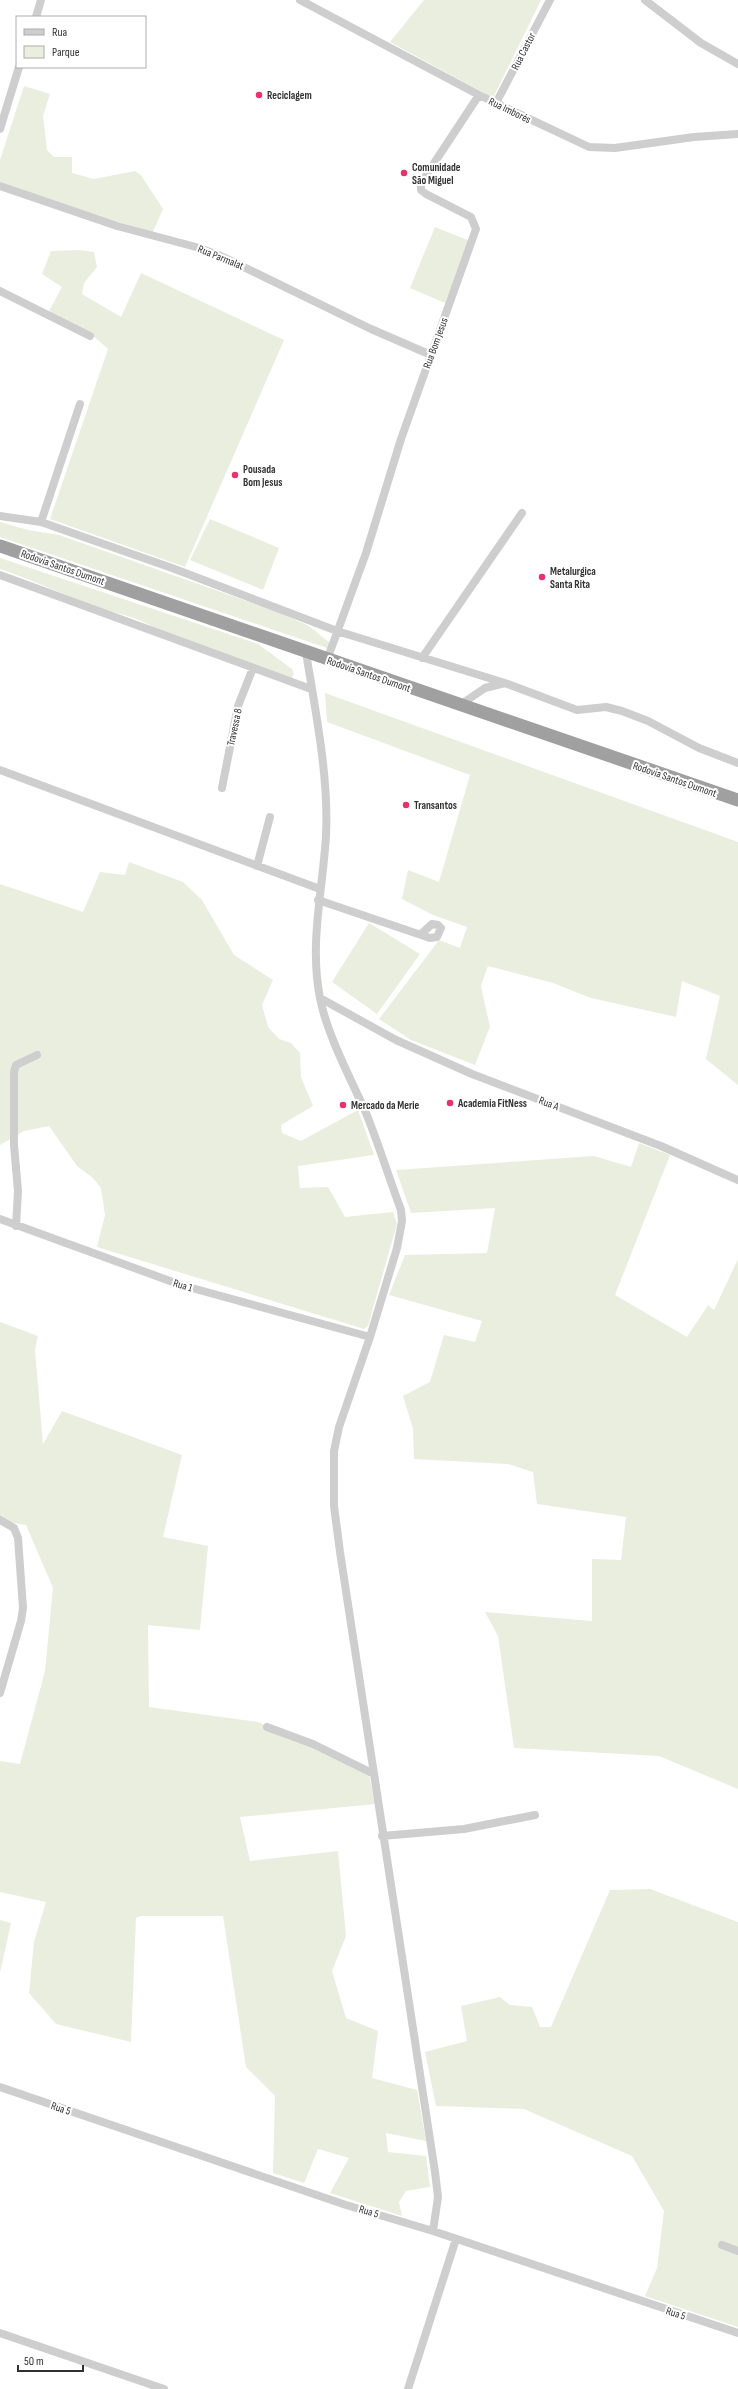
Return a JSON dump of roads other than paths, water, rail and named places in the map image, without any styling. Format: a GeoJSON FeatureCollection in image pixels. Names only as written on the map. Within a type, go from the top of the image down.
{"type":"FeatureCollection","features":[{"type":"Feature","properties":{"kind":"highway","name":"Rodovia Santos Dumont"},"geometry":{"type":"LineString","coordinates":[[0,546],[190,610],[327,660],[738,800]]}},
{"type":"Feature","properties":{"kind":"street"},"geometry":{"type":"LineString","coordinates":[[36,16],[41,0]]}},
{"type":"Feature","properties":{"kind":"street","name":"Rua Imborés"},"geometry":{"type":"LineString","coordinates":[[300,0],[479,95],[572,141],[596,148],[615,148],[694,137],[738,134]]}},
{"type":"Feature","properties":{"kind":"street","name":"Rua Castor"},"geometry":{"type":"LineString","coordinates":[[496,103],[550,0]]}},
{"type":"Feature","properties":{"kind":"street"},"geometry":{"type":"LineString","coordinates":[[645,0],[701,43],[738,64]]}},
{"type":"Feature","properties":{"kind":"street"},"geometry":{"type":"LineString","coordinates":[[0,129],[19,68]]}},
{"type":"Feature","properties":{"kind":"street","name":"Rua Bom Jesus"},"geometry":{"type":"LineString","coordinates":[[327,660],[366,553],[401,439],[475,224],[467,214],[426,194],[420,187],[479,95]]}},
{"type":"Feature","properties":{"kind":"street","name":"Rua Parmalat"},"geometry":{"type":"LineString","coordinates":[[0,186],[124,228],[196,246],[219,255],[371,329],[431,355]]}},
{"type":"Feature","properties":{"kind":"street"},"geometry":{"type":"LineString","coordinates":[[0,291],[90,336]]}},
{"type":"Feature","properties":{"kind":"street"},"geometry":{"type":"LineString","coordinates":[[41,522],[80,404]]}},
{"type":"Feature","properties":{"kind":"street"},"geometry":{"type":"LineString","coordinates":[[422,658],[522,513]]}},
{"type":"Feature","properties":{"kind":"street"},"geometry":{"type":"LineString","coordinates":[[0,516],[41,522],[186,573],[337,631],[505,683],[577,710],[606,707],[622,711],[648,721],[699,748],[738,763]]}},
{"type":"Feature","properties":{"kind":"street"},"geometry":{"type":"LineString","coordinates":[[0,575],[311,689]]}},
{"type":"Feature","properties":{"kind":"street"},"geometry":{"type":"LineString","coordinates":[[306,652],[326,806],[326,835],[318,900],[315,952],[320,998],[337,1047],[367,1116],[401,1210],[402,1221],[399,1239],[370,1337],[339,1427],[334,1451],[333,1474],[340,1552],[382,1836],[436,2172],[438,2197],[433,2231]]}},
{"type":"Feature","properties":{"kind":"street","name":"Travessa 8"},"geometry":{"type":"LineString","coordinates":[[222,788],[238,706],[253,668]]}},
{"type":"Feature","properties":{"kind":"street"},"geometry":{"type":"LineString","coordinates":[[460,705],[485,688],[505,683]]}},
{"type":"Feature","properties":{"kind":"street"},"geometry":{"type":"LineString","coordinates":[[0,770],[320,888]]}},
{"type":"Feature","properties":{"kind":"street"},"geometry":{"type":"LineString","coordinates":[[257,866],[270,817]]}},
{"type":"Feature","properties":{"kind":"street"},"geometry":{"type":"LineString","coordinates":[[318,900],[421,934]]}},
{"type":"Feature","properties":{"kind":"street","name":"Rua A"},"geometry":{"type":"LineString","coordinates":[[320,998],[396,1040],[472,1074],[661,1146],[738,1180]]}},
{"type":"Feature","properties":{"kind":"street"},"geometry":{"type":"LineString","coordinates":[[16,1226],[18,1191],[14,1145],[14,1072],[16,1065],[37,1055]]}},
{"type":"Feature","properties":{"kind":"street","name":"Rua 1"},"geometry":{"type":"LineString","coordinates":[[0,1219],[181,1284],[370,1337]]}},
{"type":"Feature","properties":{"kind":"street"},"geometry":{"type":"LineString","coordinates":[[0,1520],[14,1528],[18,1538],[23,1608],[21,1621],[0,1693]]}},
{"type":"Feature","properties":{"kind":"street"},"geometry":{"type":"LineString","coordinates":[[267,1727],[313,1744],[374,1774]]}},
{"type":"Feature","properties":{"kind":"street"},"geometry":{"type":"LineString","coordinates":[[382,1836],[464,1829],[535,1815]]}},
{"type":"Feature","properties":{"kind":"street","name":"Rua 5"},"geometry":{"type":"LineString","coordinates":[[0,2087],[346,2204],[433,2231],[738,2333]]}},
{"type":"Feature","properties":{"kind":"street"},"geometry":{"type":"LineString","coordinates":[[408,2389],[456,2239]]}},
{"type":"Feature","properties":{"kind":"street"},"geometry":{"type":"LineString","coordinates":[[722,2245],[738,2251]]}},
{"type":"Feature","properties":{"kind":"street"},"geometry":{"type":"LineString","coordinates":[[0,2334],[164,2389]]}},
{"type":"Feature","properties":{"kind":"place","name":"Reciclagem"},"geometry":{"type":"Point","coordinates":[259,95]}},
{"type":"Feature","properties":{"kind":"place","name":"Comunidade São Miguel"},"geometry":{"type":"Point","coordinates":[404,173]}},
{"type":"Feature","properties":{"kind":"place","name":"Pousada Bom Jesus"},"geometry":{"type":"Point","coordinates":[235,475]}},
{"type":"Feature","properties":{"kind":"place","name":"Metalurgica Santa Rita"},"geometry":{"type":"Point","coordinates":[542,577]}},
{"type":"Feature","properties":{"kind":"place","name":"Transantos"},"geometry":{"type":"Point","coordinates":[406,805]}},
{"type":"Feature","properties":{"kind":"place","name":"Academia FitNess"},"geometry":{"type":"Point","coordinates":[450,1103]}},
{"type":"Feature","properties":{"kind":"place","name":"Mercado da Merie"},"geometry":{"type":"Point","coordinates":[343,1105]}}]}
